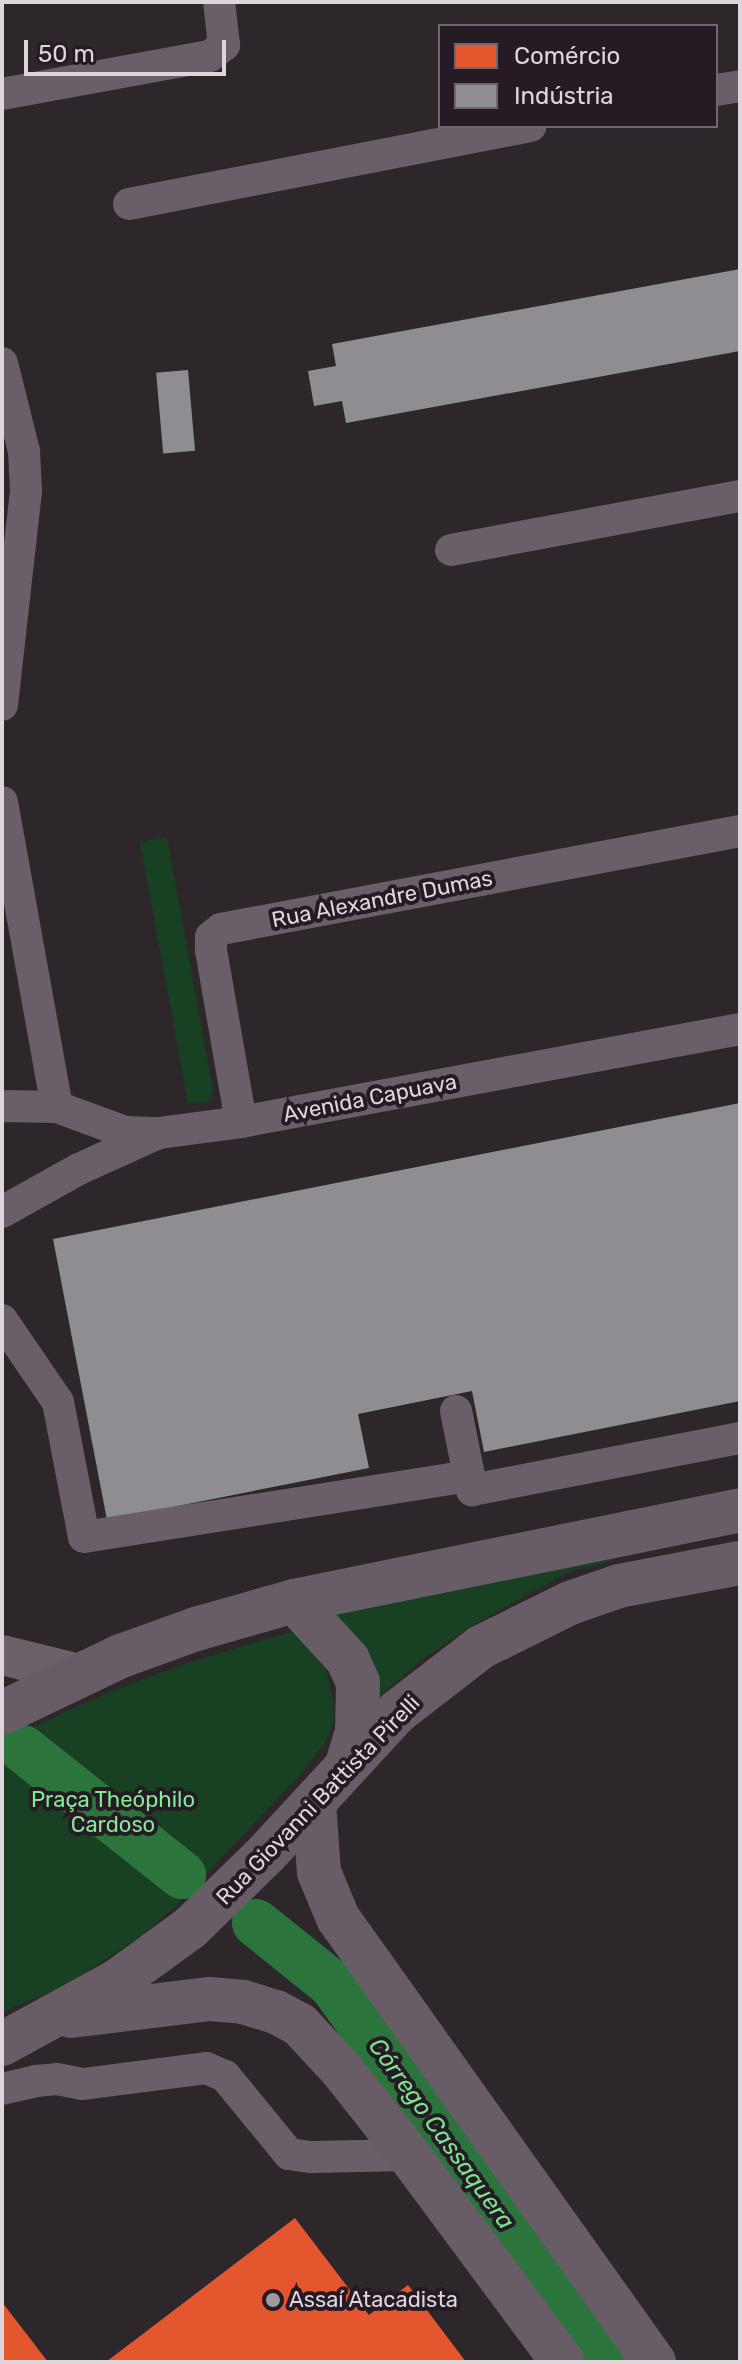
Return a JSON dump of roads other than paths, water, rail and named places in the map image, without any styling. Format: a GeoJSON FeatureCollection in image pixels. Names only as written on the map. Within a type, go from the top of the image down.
{"type":"FeatureCollection","features":[{"type":"Feature","properties":{"kind":"highway"},"geometry":{"type":"LineString","coordinates":[[2,1713],[79,1674],[196,1629],[294,1601],[740,1510]]}},
{"type":"Feature","properties":{"kind":"highway","name":"Rua Giovanni Battista Pirelli"},"geometry":{"type":"LineString","coordinates":[[2,2044],[53,2019],[153,1958],[190,1928],[314,1803],[397,1712],[481,1647],[523,1624],[619,1586],[740,1563]]}},
{"type":"Feature","properties":{"kind":"highway"},"geometry":{"type":"LineString","coordinates":[[294,1601],[348,1660],[358,1682],[357,1732],[347,1764]]}},
{"type":"Feature","properties":{"kind":"highway"},"geometry":{"type":"LineString","coordinates":[[314,1803],[319,1872],[338,1918],[654,2362]]}},
{"type":"Feature","properties":{"kind":"highway"},"geometry":{"type":"LineString","coordinates":[[53,2019],[210,1999],[243,2002],[276,2012],[300,2025],[319,2043],[409,2155],[563,2362]]}},
{"type":"Feature","properties":{"kind":"main road"},"geometry":{"type":"LineString","coordinates":[[2,1655],[79,1674]]}},
{"type":"Feature","properties":{"kind":"street"},"geometry":{"type":"LineString","coordinates":[[2,94],[210,56],[224,45],[219,2]]}},
{"type":"Feature","properties":{"kind":"street"},"geometry":{"type":"LineString","coordinates":[[718,90],[740,86]]}},
{"type":"Feature","properties":{"kind":"street"},"geometry":{"type":"LineString","coordinates":[[129,204],[521,128]]}},
{"type":"Feature","properties":{"kind":"street"},"geometry":{"type":"LineString","coordinates":[[2,363],[24,451],[26,491],[9,577],[2,705]]}},
{"type":"Feature","properties":{"kind":"street"},"geometry":{"type":"LineString","coordinates":[[451,550],[740,496]]}},
{"type":"Feature","properties":{"kind":"street"},"geometry":{"type":"LineString","coordinates":[[2,802],[57,1107]]}},
{"type":"Feature","properties":{"kind":"street","name":"Rua Alexandre Dumas"},"geometry":{"type":"LineString","coordinates":[[241,1122],[211,950],[211,937],[221,929],[740,831]]}},
{"type":"Feature","properties":{"kind":"street","name":"Avenida Capuava"},"geometry":{"type":"LineString","coordinates":[[2,1106],[57,1107],[125,1132],[159,1133],[241,1122],[740,1029]]}},
{"type":"Feature","properties":{"kind":"street"},"geometry":{"type":"LineString","coordinates":[[2,1212],[79,1169],[159,1133]]}},
{"type":"Feature","properties":{"kind":"street"},"geometry":{"type":"LineString","coordinates":[[2,1320],[58,1402],[84,1537],[467,1476]]}},
{"type":"Feature","properties":{"kind":"street"},"geometry":{"type":"LineString","coordinates":[[456,1411],[472,1490],[740,1438]]}},
{"type":"Feature","properties":{"kind":"street"},"geometry":{"type":"LineString","coordinates":[[2,2089],[36,2081],[57,2079],[83,2084],[206,2068],[225,2076],[289,2154],[311,2157],[409,2155]]}},
{"type":"Feature","properties":{"kind":"waterway","name":"Córrego Cassaquera"},"geometry":{"type":"LineString","coordinates":[[23,1749],[182,1875]]}},
{"type":"Feature","properties":{"kind":"waterway","name":"Córrego Cassaquera"},"geometry":{"type":"LineString","coordinates":[[256,1923],[332,1984],[607,2362]]}},
{"type":"Feature","properties":{"kind":"place","name":"Assaí Atacadista"},"geometry":{"type":"Point","coordinates":[273,2300]}},
{"type":"Feature","properties":{"kind":"park label","name":"Praça Theóphilo Cardoso"},"geometry":{"type":"Point","coordinates":[113,1812]}}]}
